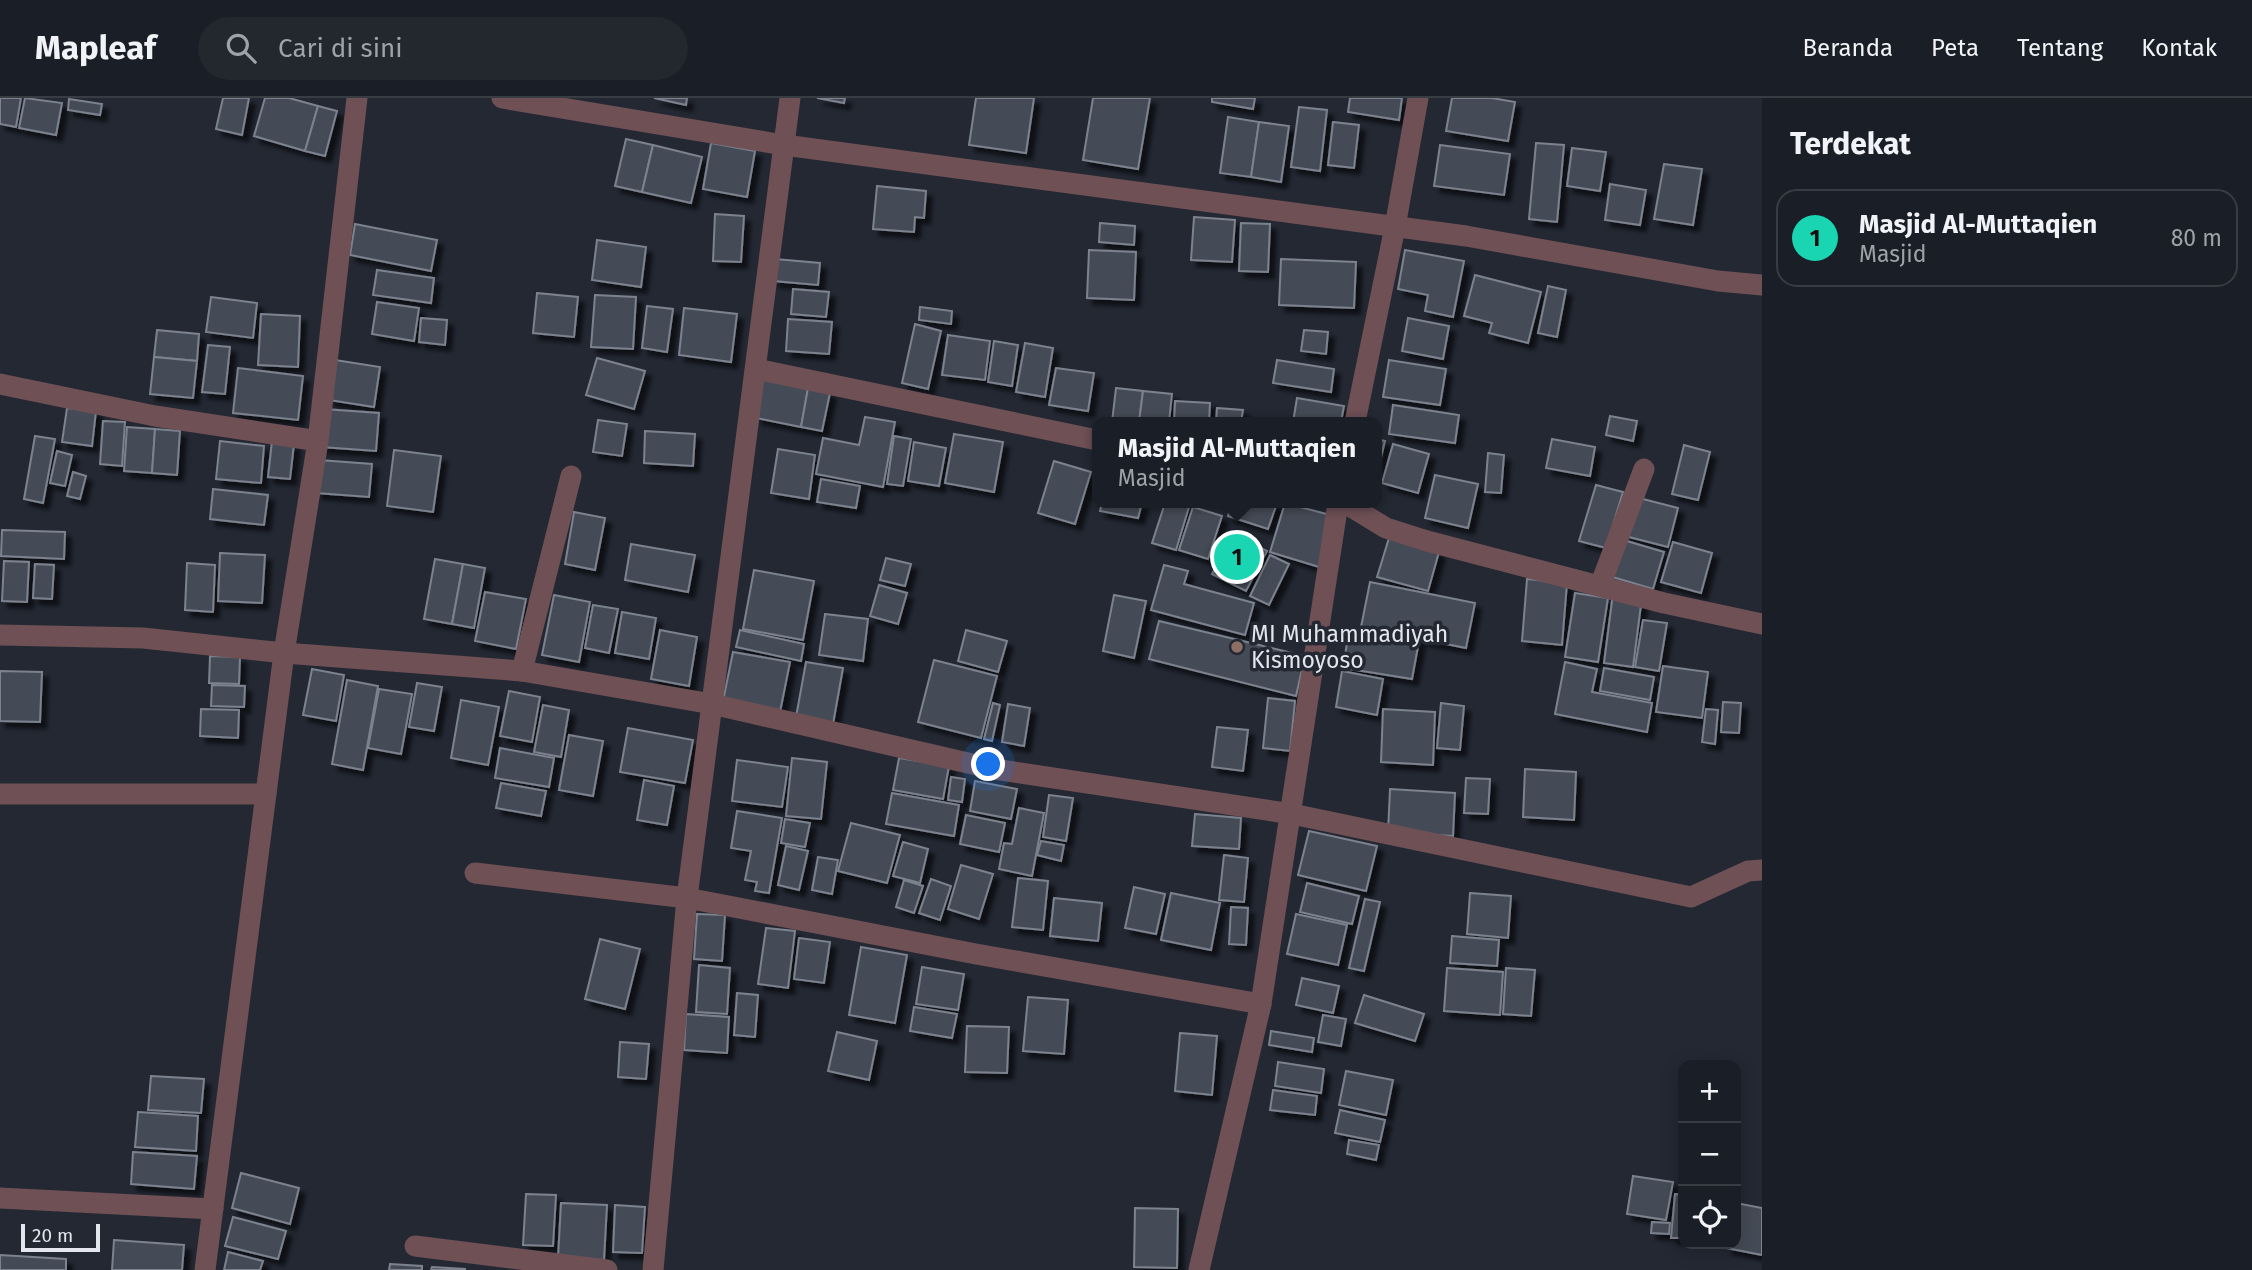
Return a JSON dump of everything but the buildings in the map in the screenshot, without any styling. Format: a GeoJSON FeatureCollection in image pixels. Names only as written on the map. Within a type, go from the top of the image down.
{"type":"FeatureCollection","features":[{"type":"Feature","properties":{"kind":"street"},"geometry":{"type":"LineString","coordinates":[[205,1270],[284,653],[318,441],[357,98]]}},
{"type":"Feature","properties":{"kind":"street"},"geometry":{"type":"LineString","coordinates":[[503,98],[784,145],[1466,236],[1705,279],[1762,285]]}},
{"type":"Feature","properties":{"kind":"street"},"geometry":{"type":"LineString","coordinates":[[653,1270],[687,898],[790,98]]}},
{"type":"Feature","properties":{"kind":"street"},"geometry":{"type":"LineString","coordinates":[[1356,417],[1418,98]]}},
{"type":"Feature","properties":{"kind":"street"},"geometry":{"type":"LineString","coordinates":[[756,369],[1092,439]]}},
{"type":"Feature","properties":{"kind":"street"},"geometry":{"type":"LineString","coordinates":[[0,384],[155,416],[318,441]]}},
{"type":"Feature","properties":{"kind":"street"},"geometry":{"type":"LineString","coordinates":[[1600,586],[1644,469]]}},
{"type":"Feature","properties":{"kind":"street"},"geometry":{"type":"LineString","coordinates":[[522,671],[571,475]]}},
{"type":"Feature","properties":{"kind":"street"},"geometry":{"type":"LineString","coordinates":[[1199,1270],[1261,1004],[1337,508]]}},
{"type":"Feature","properties":{"kind":"street"},"geometry":{"type":"LineString","coordinates":[[1353,508],[1386,528],[1427,541],[1762,624]]}},
{"type":"Feature","properties":{"kind":"street"},"geometry":{"type":"LineString","coordinates":[[0,635],[143,638],[284,653],[522,671],[712,704],[994,769],[1292,814],[1691,897],[1755,871]]}},
{"type":"Feature","properties":{"kind":"street"},"geometry":{"type":"LineString","coordinates":[[0,794],[266,794]]}},
{"type":"Feature","properties":{"kind":"street"},"geometry":{"type":"LineString","coordinates":[[475,873],[687,898],[976,954],[1261,1004]]}},
{"type":"Feature","properties":{"kind":"street"},"geometry":{"type":"LineString","coordinates":[[0,1198],[213,1209]]}},
{"type":"Feature","properties":{"kind":"street"},"geometry":{"type":"LineString","coordinates":[[415,1246],[607,1270]]}},
{"type":"Feature","properties":{"kind":"place","name":"Masjid Al-Muttaqien"},"geometry":{"type":"Point","coordinates":[1237,557]}},
{"type":"Feature","properties":{"kind":"place","name":"MI Muhammadiyah Kismoyoso"},"geometry":{"type":"Point","coordinates":[1237,647]}}]}
